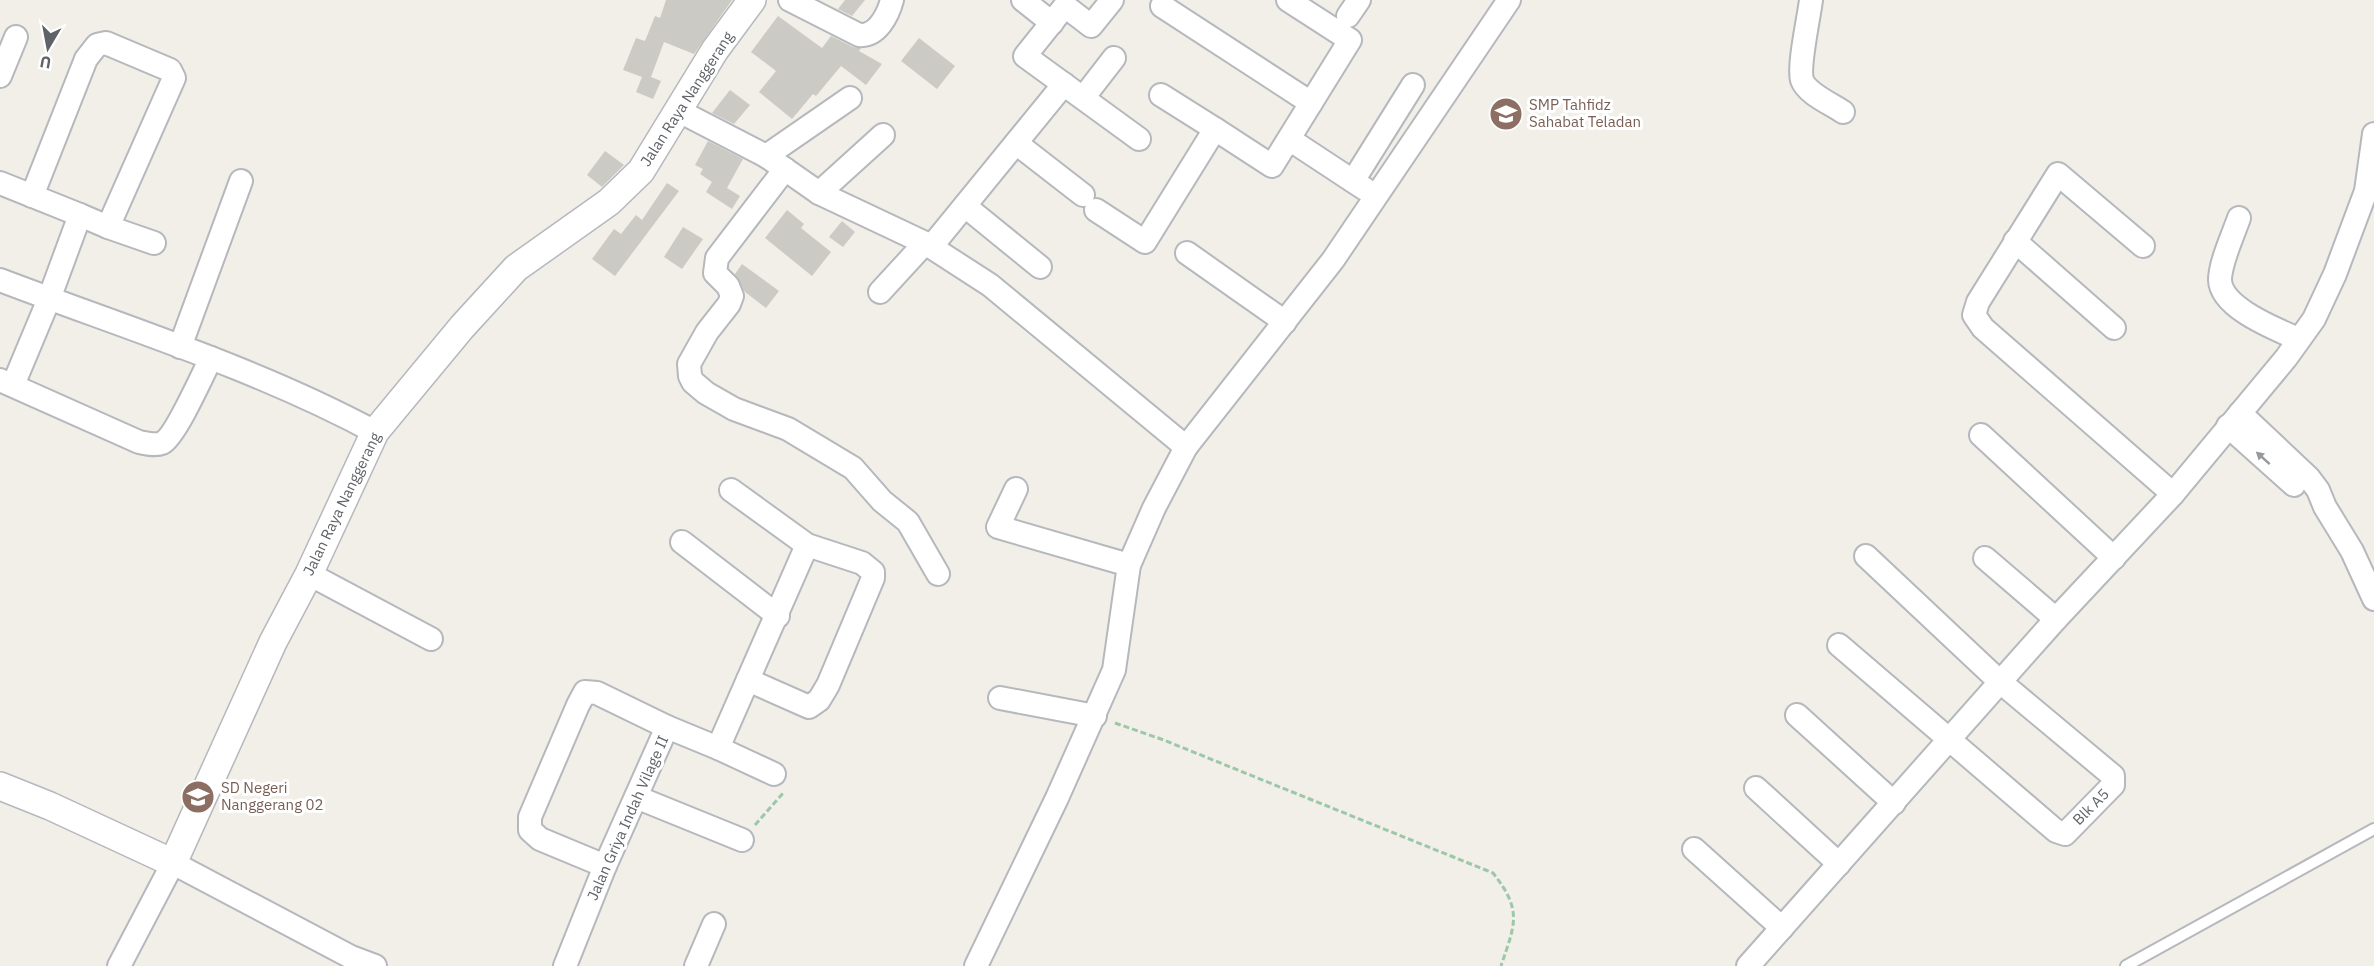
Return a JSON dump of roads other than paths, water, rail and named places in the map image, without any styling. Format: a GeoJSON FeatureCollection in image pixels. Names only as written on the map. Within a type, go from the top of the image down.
{"type":"FeatureCollection","features":[{"type":"Feature","properties":{"kind":"street","name":"Jalan Raya Nanggerang"},"geometry":{"type":"LineString","coordinates":[[173,863],[273,642],[309,574],[375,432],[462,327],[516,268],[609,202],[640,171],[716,50],[752,0]]}},
{"type":"Feature","properties":{"kind":"street"},"geometry":{"type":"LineString","coordinates":[[790,0],[859,36],[864,36],[880,25],[892,0]]}},
{"type":"Feature","properties":{"kind":"street"},"geometry":{"type":"LineString","coordinates":[[1023,0],[1052,22]]}},
{"type":"Feature","properties":{"kind":"street"},"geometry":{"type":"LineString","coordinates":[[1112,0],[1091,26],[1065,6],[1025,56],[1139,139]]}},
{"type":"Feature","properties":{"kind":"street"},"geometry":{"type":"LineString","coordinates":[[1161,95],[1272,166],[1350,40],[1288,0]]}},
{"type":"Feature","properties":{"kind":"street"},"geometry":{"type":"LineString","coordinates":[[976,966],[1095,716],[1114,670],[1129,565],[1154,508],[1186,447],[1333,260],[1509,0]]}},
{"type":"Feature","properties":{"kind":"street"},"geometry":{"type":"LineString","coordinates":[[1811,0],[1802,81],[1809,90],[1843,112]]}},
{"type":"Feature","properties":{"kind":"street"},"geometry":{"type":"LineString","coordinates":[[1162,6],[1311,103]]}},
{"type":"Feature","properties":{"kind":"street"},"geometry":{"type":"LineString","coordinates":[[0,76],[16,37]]}},
{"type":"Feature","properties":{"kind":"street"},"geometry":{"type":"LineString","coordinates":[[32,196],[86,59],[97,45],[106,43],[159,64],[170,70],[174,78],[108,227]]}},
{"type":"Feature","properties":{"kind":"street"},"geometry":{"type":"LineString","coordinates":[[1083,98],[1114,58]]}},
{"type":"Feature","properties":{"kind":"street"},"geometry":{"type":"LineString","coordinates":[[880,292],[965,206],[1064,84]]}},
{"type":"Feature","properties":{"kind":"street"},"geometry":{"type":"LineString","coordinates":[[1353,181],[1413,85]]}},
{"type":"Feature","properties":{"kind":"street"},"geometry":{"type":"LineString","coordinates":[[766,156],[850,98]]}},
{"type":"Feature","properties":{"kind":"street"},"geometry":{"type":"LineString","coordinates":[[679,111],[766,156],[819,193],[928,245],[990,285],[1186,447]]}},
{"type":"Feature","properties":{"kind":"street"},"geometry":{"type":"LineString","coordinates":[[1016,143],[1089,203],[1145,242],[1215,129]]}},
{"type":"Feature","properties":{"kind":"street"},"geometry":{"type":"LineString","coordinates":[[1748,966],[2056,619],[2173,494],[2286,358],[2314,319],[2335,274],[2366,191],[2374,134]]}},
{"type":"Feature","properties":{"kind":"street"},"geometry":{"type":"LineString","coordinates":[[819,193],[884,135]]}},
{"type":"Feature","properties":{"kind":"street"},"geometry":{"type":"LineString","coordinates":[[1289,139],[1376,196]]}},
{"type":"Feature","properties":{"kind":"street"},"geometry":{"type":"LineString","coordinates":[[785,169],[717,258],[715,273],[728,285],[732,296],[729,304],[707,332],[689,364],[690,376],[698,387],[734,410],[788,429],[853,468],[882,501],[908,522],[938,574]]}},
{"type":"Feature","properties":{"kind":"street"},"geometry":{"type":"LineString","coordinates":[[2143,246],[2059,174],[1978,302],[1974,315],[1983,328],[2173,494]]}},
{"type":"Feature","properties":{"kind":"street"},"geometry":{"type":"LineString","coordinates":[[180,347],[241,181]]}},
{"type":"Feature","properties":{"kind":"street"},"geometry":{"type":"LineString","coordinates":[[0,183],[154,243]]}},
{"type":"Feature","properties":{"kind":"street"},"geometry":{"type":"LineString","coordinates":[[965,206],[1040,267]]}},
{"type":"Feature","properties":{"kind":"street"},"geometry":{"type":"LineString","coordinates":[[80,215],[49,299],[7,382],[150,445],[162,443],[173,432],[211,358]]}},
{"type":"Feature","properties":{"kind":"street"},"geometry":{"type":"LineString","coordinates":[[2239,218],[2223,265],[2220,280],[2222,291],[2248,314],[2298,339]]}},
{"type":"Feature","properties":{"kind":"street"},"geometry":{"type":"LineString","coordinates":[[2015,241],[2114,328]]}},
{"type":"Feature","properties":{"kind":"street"},"geometry":{"type":"LineString","coordinates":[[1187,253],[1285,322]]}},
{"type":"Feature","properties":{"kind":"street"},"geometry":{"type":"LineString","coordinates":[[0,280],[211,358],[334,410],[375,432]]}},
{"type":"Feature","properties":{"kind":"street"},"geometry":{"type":"LineString","coordinates":[[2234,420],[2309,478],[2352,551],[2374,599]]}},
{"type":"Feature","properties":{"kind":"street"},"geometry":{"type":"LineString","coordinates":[[1981,435],[2114,558]]}},
{"type":"Feature","properties":{"kind":"street"},"geometry":{"type":"LineString","coordinates":[[1016,489],[998,527],[1129,565]]}},
{"type":"Feature","properties":{"kind":"street"},"geometry":{"type":"LineString","coordinates":[[731,490],[807,545],[862,563],[873,572],[873,578],[828,685],[819,700],[809,707],[748,680]]}},
{"type":"Feature","properties":{"kind":"street"},"geometry":{"type":"LineString","coordinates":[[682,542],[777,616]]}},
{"type":"Feature","properties":{"kind":"street"},"geometry":{"type":"LineString","coordinates":[[718,748],[807,545]]}},
{"type":"Feature","properties":{"kind":"street"},"geometry":{"type":"LineString","coordinates":[[1866,556],[2000,682]]}},
{"type":"Feature","properties":{"kind":"street"},"geometry":{"type":"LineString","coordinates":[[1985,558],[2056,619]]}},
{"type":"Feature","properties":{"kind":"street"},"geometry":{"type":"LineString","coordinates":[[309,574],[431,639]]}},
{"type":"Feature","properties":{"kind":"street"},"geometry":{"type":"LineString","coordinates":[[1839,645],[1949,741]]}},
{"type":"Feature","properties":{"kind":"street","name":"Blk A5"},"geometry":{"type":"LineString","coordinates":[[1949,741],[2060,833],[2065,834],[2113,785],[2113,777],[2000,682]]}},
{"type":"Feature","properties":{"kind":"street"},"geometry":{"type":"LineString","coordinates":[[605,866],[540,839],[530,830],[530,817],[578,705],[585,692],[597,693],[667,728]]}},
{"type":"Feature","properties":{"kind":"street"},"geometry":{"type":"LineString","coordinates":[[1000,698],[1095,716]]}},
{"type":"Feature","properties":{"kind":"street"},"geometry":{"type":"LineString","coordinates":[[1797,715],[1894,803]]}},
{"type":"Feature","properties":{"kind":"street","name":"Jalan Griya Indah Vilage II"},"geometry":{"type":"LineString","coordinates":[[565,966],[605,866],[667,728],[774,774]]}},
{"type":"Feature","properties":{"kind":"street"},"geometry":{"type":"LineString","coordinates":[[0,786],[50,806],[173,863],[351,957],[375,966]]}},
{"type":"Feature","properties":{"kind":"street"},"geometry":{"type":"LineString","coordinates":[[1756,788],[1839,864]]}},
{"type":"Feature","properties":{"kind":"street"},"geometry":{"type":"LineString","coordinates":[[636,796],[742,840]]}},
{"type":"Feature","properties":{"kind":"street"},"geometry":{"type":"LineString","coordinates":[[1694,849],[1782,928]]}},
{"type":"Feature","properties":{"kind":"street"},"geometry":{"type":"LineString","coordinates":[[119,966],[173,863]]}},
{"type":"Feature","properties":{"kind":"street"},"geometry":{"type":"LineString","coordinates":[[696,966],[714,924]]}},
{"type":"Feature","properties":{"kind":"lane"},"geometry":{"type":"LineString","coordinates":[[2126,966],[2374,829]]}},
{"type":"Feature","properties":{"kind":"place","name":"SMP Tahfidz Sahabat Teladan"},"geometry":{"type":"Point","coordinates":[1506,114]}},
{"type":"Feature","properties":{"kind":"place","name":"SD Negeri Nanggerang 02"},"geometry":{"type":"Point","coordinates":[198,797]}}]}
